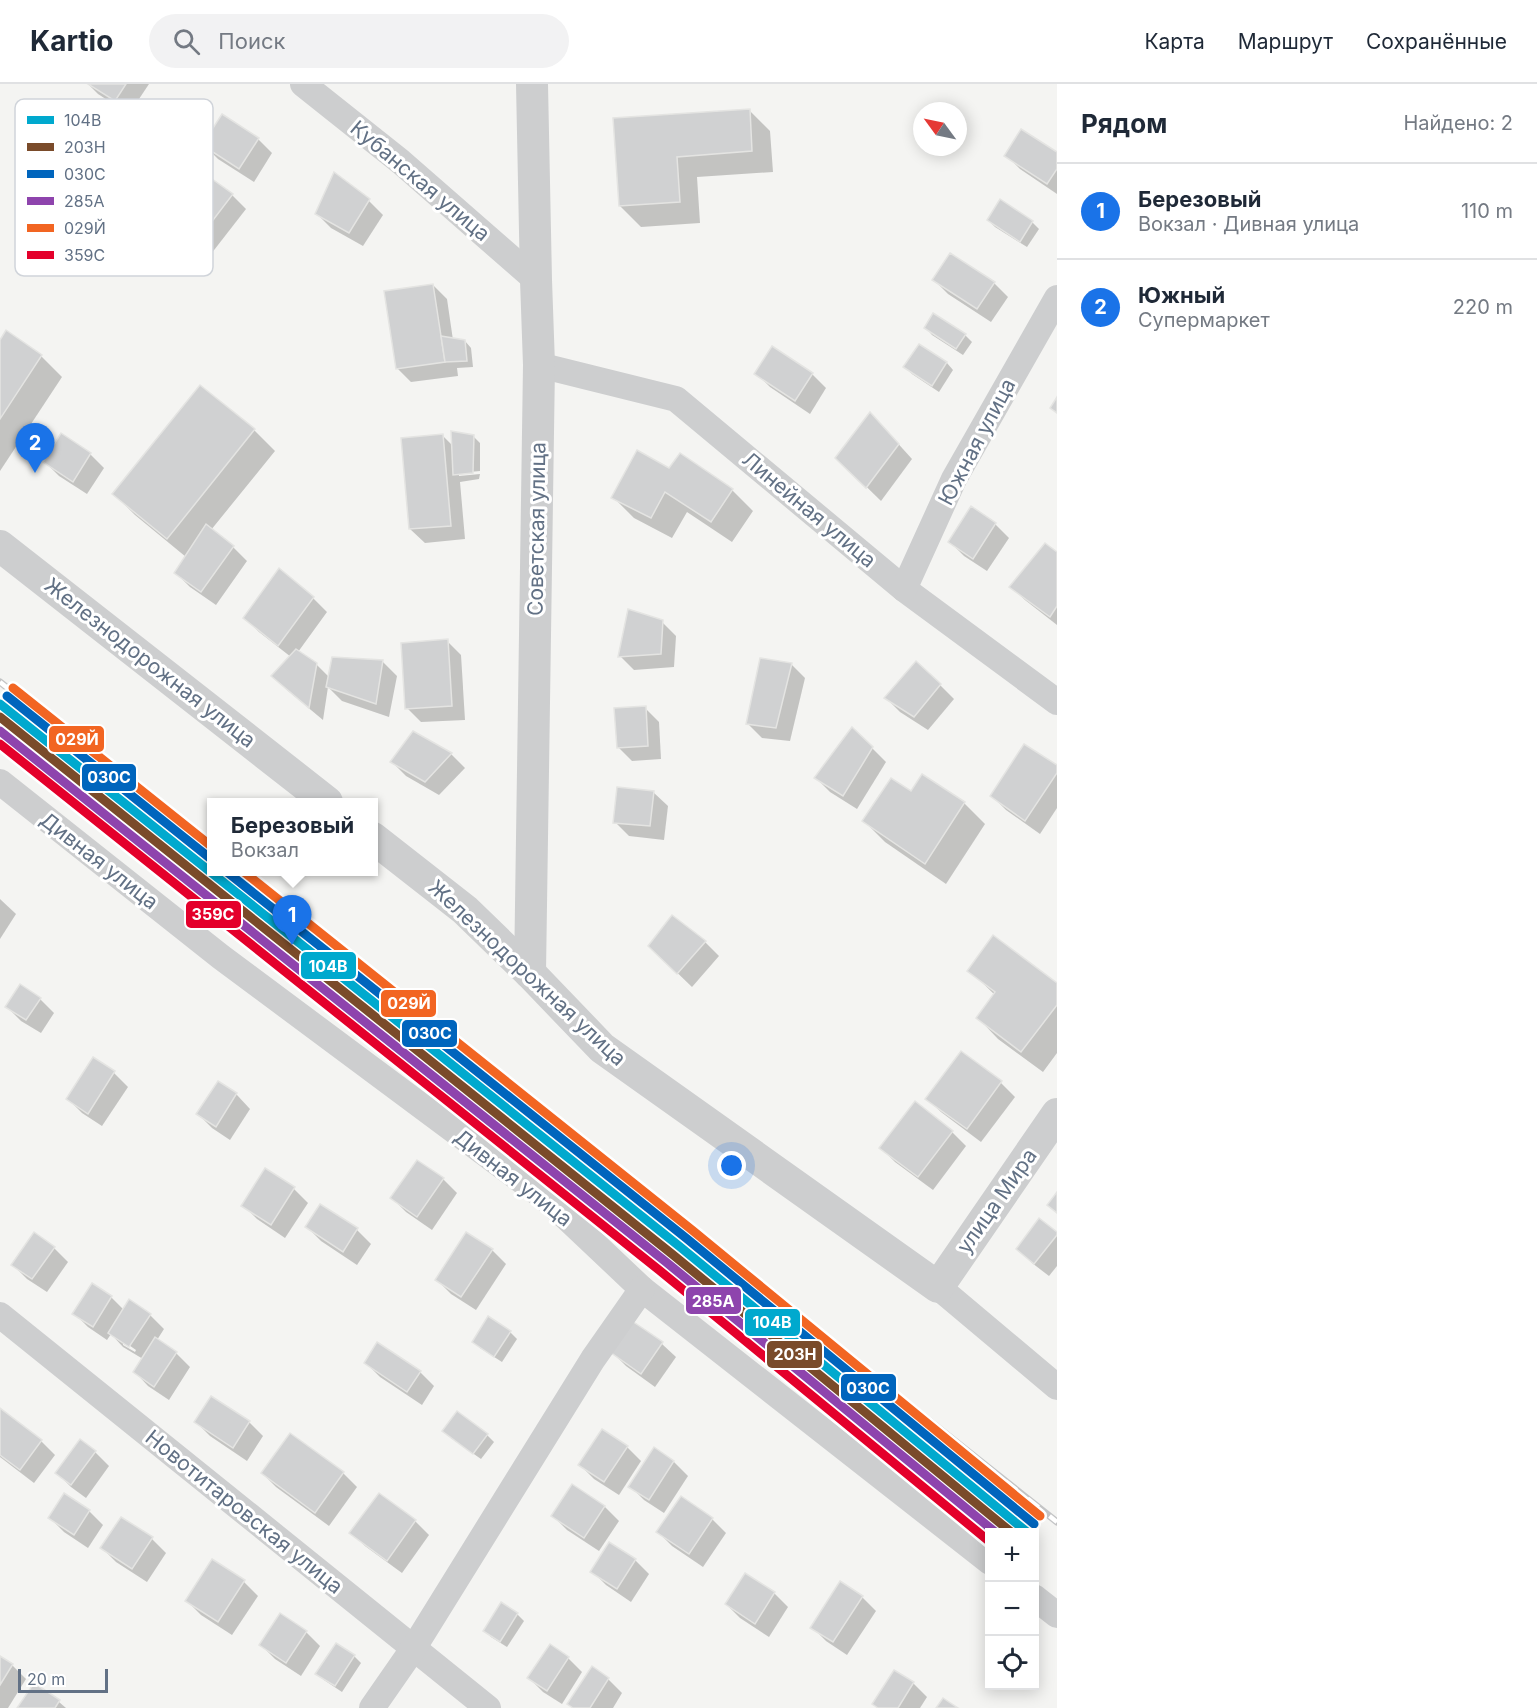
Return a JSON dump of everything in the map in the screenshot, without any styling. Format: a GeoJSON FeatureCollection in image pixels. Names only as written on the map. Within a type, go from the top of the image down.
{"type":"FeatureCollection","features":[{"type":"Feature","properties":{"kind":"street","name":"Кубанская улица"},"geometry":{"type":"LineString","coordinates":[[303,84],[401,162],[536,280]]}},
{"type":"Feature","properties":{"kind":"street","name":"Советская улица"},"geometry":{"type":"LineString","coordinates":[[530,974],[539,365],[532,84]]}},
{"type":"Feature","properties":{"kind":"street","name":"Южная улица"},"geometry":{"type":"LineString","coordinates":[[904,589],[954,479],[1057,298]]}},
{"type":"Feature","properties":{"kind":"street","name":"Линейная улица"},"geometry":{"type":"LineString","coordinates":[[539,365],[676,399],[904,589],[1057,702]]}},
{"type":"Feature","properties":{"kind":"street","name":"Железнодорожная улица"},"geometry":{"type":"LineString","coordinates":[[0,546],[322,798]]}},
{"type":"Feature","properties":{"kind":"street","name":"Дивная улица"},"geometry":{"type":"LineString","coordinates":[[0,782],[221,957],[549,1201],[642,1289],[985,1558]]}},
{"type":"Feature","properties":{"kind":"street","name":"Железнодорожная улица"},"geometry":{"type":"LineString","coordinates":[[378,842],[465,910],[602,1048],[938,1287],[1057,1388]]}},
{"type":"Feature","properties":{"kind":"street","name":"улица Мира"},"geometry":{"type":"LineString","coordinates":[[938,1287],[1057,1114]]}},
{"type":"Feature","properties":{"kind":"street"},"geometry":{"type":"LineString","coordinates":[[372,1708],[414,1650],[593,1359],[642,1289]]}},
{"type":"Feature","properties":{"kind":"street","name":"Новотитаровская улица"},"geometry":{"type":"LineString","coordinates":[[0,1316],[488,1708]]}},
{"type":"Feature","properties":{"kind":"street"},"geometry":{"type":"LineString","coordinates":[[1039,1600],[1057,1615]]}},
{"type":"Feature","properties":{"kind":"building"},"geometry":{"type":"Polygon","coordinates":[[[88,84],[126,84],[116,99],[112,99],[88,84]]]}},
{"type":"Feature","properties":{"kind":"building"},"geometry":{"type":"Polygon","coordinates":[[[750,109],[752,151],[677,157],[680,202],[619,206],[613,118],[750,109]]]}},
{"type":"Feature","properties":{"kind":"building"},"geometry":{"type":"Polygon","coordinates":[[[222,114],[259,138],[239,169],[213,152],[213,128],[222,114]]]}},
{"type":"Feature","properties":{"kind":"building"},"geometry":{"type":"Polygon","coordinates":[[[1021,129],[1057,152],[1057,169],[1047,184],[1004,156],[1021,129]]]}},
{"type":"Feature","properties":{"kind":"building"},"geometry":{"type":"Polygon","coordinates":[[[334,172],[370,199],[349,233],[315,214],[334,172]]]}},
{"type":"Feature","properties":{"kind":"building"},"geometry":{"type":"Polygon","coordinates":[[[213,180],[233,194],[213,220],[213,180]]]}},
{"type":"Feature","properties":{"kind":"building"},"geometry":{"type":"Polygon","coordinates":[[[1000,199],[1033,221],[1020,242],[987,220],[1000,199]]]}},
{"type":"Feature","properties":{"kind":"building"},"geometry":{"type":"Polygon","coordinates":[[[950,253],[995,282],[977,309],[932,280],[950,253]]]}},
{"type":"Feature","properties":{"kind":"building"},"geometry":{"type":"Polygon","coordinates":[[[433,284],[445,362],[396,369],[384,291],[433,284]]]}},
{"type":"Feature","properties":{"kind":"building"},"geometry":{"type":"Polygon","coordinates":[[[933,313],[966,334],[956,349],[924,328],[933,313]]]}},
{"type":"Feature","properties":{"kind":"building"},"geometry":{"type":"Polygon","coordinates":[[[6,330],[42,355],[0,419],[0,340],[6,330]]]}},
{"type":"Feature","properties":{"kind":"building"},"geometry":{"type":"Polygon","coordinates":[[[441,336],[465,340],[467,361],[445,362],[441,336]]]}},
{"type":"Feature","properties":{"kind":"building"},"geometry":{"type":"Polygon","coordinates":[[[919,344],[947,362],[932,386],[903,367],[919,344]]]}},
{"type":"Feature","properties":{"kind":"building"},"geometry":{"type":"Polygon","coordinates":[[[772,346],[813,373],[795,401],[754,374],[772,346]]]}},
{"type":"Feature","properties":{"kind":"building"},"geometry":{"type":"Polygon","coordinates":[[[200,385],[255,429],[167,539],[112,494],[200,385]]]}},
{"type":"Feature","properties":{"kind":"building"},"geometry":{"type":"Polygon","coordinates":[[[1057,397],[1057,413],[1050,408],[1057,397]]]}},
{"type":"Feature","properties":{"kind":"building"},"geometry":{"type":"Polygon","coordinates":[[[870,412],[899,444],[866,488],[835,458],[870,412]]]}},
{"type":"Feature","properties":{"kind":"building"},"geometry":{"type":"Polygon","coordinates":[[[451,431],[474,435],[473,473],[453,475],[451,431]]]}},
{"type":"Feature","properties":{"kind":"building"},"geometry":{"type":"Polygon","coordinates":[[[61,433],[91,453],[73,482],[43,462],[61,433]]]}},
{"type":"Feature","properties":{"kind":"building"},"geometry":{"type":"Polygon","coordinates":[[[443,434],[451,526],[409,529],[401,438],[443,434]]]}},
{"type":"Feature","properties":{"kind":"building"},"geometry":{"type":"Polygon","coordinates":[[[637,450],[669,468],[680,453],[733,489],[711,522],[665,492],[651,518],[611,498],[637,450]]]}},
{"type":"Feature","properties":{"kind":"building"},"geometry":{"type":"Polygon","coordinates":[[[971,506],[996,523],[973,559],[948,542],[971,506]]]}},
{"type":"Feature","properties":{"kind":"building"},"geometry":{"type":"Polygon","coordinates":[[[206,524],[234,546],[201,592],[174,573],[206,524]]]}},
{"type":"Feature","properties":{"kind":"building"},"geometry":{"type":"Polygon","coordinates":[[[1045,543],[1057,552],[1057,606],[1050,617],[1009,587],[1045,543]]]}},
{"type":"Feature","properties":{"kind":"building"},"geometry":{"type":"Polygon","coordinates":[[[279,568],[314,597],[278,646],[243,618],[279,568]]]}},
{"type":"Feature","properties":{"kind":"building"},"geometry":{"type":"Polygon","coordinates":[[[628,609],[663,620],[661,654],[618,657],[628,609]]]}},
{"type":"Feature","properties":{"kind":"building"},"geometry":{"type":"Polygon","coordinates":[[[448,639],[452,706],[405,709],[401,643],[448,639]]]}},
{"type":"Feature","properties":{"kind":"building"},"geometry":{"type":"Polygon","coordinates":[[[296,649],[317,663],[309,708],[271,676],[296,649]]]}},
{"type":"Feature","properties":{"kind":"building"},"geometry":{"type":"Polygon","coordinates":[[[332,657],[383,660],[376,704],[326,687],[332,657]]]}},
{"type":"Feature","properties":{"kind":"building"},"geometry":{"type":"Polygon","coordinates":[[[760,658],[792,663],[776,728],[746,724],[760,658]]]}},
{"type":"Feature","properties":{"kind":"building"},"geometry":{"type":"Polygon","coordinates":[[[916,661],[941,684],[914,717],[884,698],[916,661]]]}},
{"type":"Feature","properties":{"kind":"building"},"geometry":{"type":"Polygon","coordinates":[[[646,706],[648,746],[617,748],[614,708],[646,706]]]}},
{"type":"Feature","properties":{"kind":"building"},"geometry":{"type":"Polygon","coordinates":[[[852,727],[873,747],[843,796],[814,778],[852,727]]]}},
{"type":"Feature","properties":{"kind":"building"},"geometry":{"type":"Polygon","coordinates":[[[413,731],[452,753],[425,782],[390,762],[413,731]]]}},
{"type":"Feature","properties":{"kind":"building"},"geometry":{"type":"Polygon","coordinates":[[[1024,744],[1057,765],[1057,773],[1025,821],[990,796],[1024,744]]]}},
{"type":"Feature","properties":{"kind":"building"},"geometry":{"type":"Polygon","coordinates":[[[922,774],[965,802],[925,864],[862,821],[891,778],[911,791],[922,774]]]}},
{"type":"Feature","properties":{"kind":"building"},"geometry":{"type":"Polygon","coordinates":[[[617,787],[654,791],[650,826],[613,823],[617,787]]]}},
{"type":"Feature","properties":{"kind":"building"},"geometry":{"type":"Polygon","coordinates":[[[672,915],[706,941],[677,974],[648,946],[672,915]]]}},
{"type":"Feature","properties":{"kind":"building"},"geometry":{"type":"Polygon","coordinates":[[[993,935],[1057,983],[1057,1005],[1021,1052],[976,1018],[995,992],[967,971],[993,935]]]}},
{"type":"Feature","properties":{"kind":"building"},"geometry":{"type":"Polygon","coordinates":[[[20,984],[41,998],[26,1020],[5,1007],[20,984]]]}},
{"type":"Feature","properties":{"kind":"building"},"geometry":{"type":"Polygon","coordinates":[[[961,1051],[1002,1081],[967,1129],[925,1099],[961,1051]]]}},
{"type":"Feature","properties":{"kind":"building"},"geometry":{"type":"Polygon","coordinates":[[[93,1057],[115,1071],[88,1114],[66,1099],[93,1057]]]}},
{"type":"Feature","properties":{"kind":"building"},"geometry":{"type":"Polygon","coordinates":[[[218,1081],[237,1093],[216,1127],[196,1114],[218,1081]]]}},
{"type":"Feature","properties":{"kind":"building"},"geometry":{"type":"Polygon","coordinates":[[[915,1101],[953,1131],[918,1177],[879,1148],[915,1101]]]}},
{"type":"Feature","properties":{"kind":"building"},"geometry":{"type":"Polygon","coordinates":[[[417,1160],[444,1178],[417,1217],[390,1198],[417,1160]]]}},
{"type":"Feature","properties":{"kind":"building"},"geometry":{"type":"Polygon","coordinates":[[[265,1168],[295,1187],[271,1225],[241,1206],[265,1168]]]}},
{"type":"Feature","properties":{"kind":"building"},"geometry":{"type":"Polygon","coordinates":[[[1057,1192],[1057,1213],[1047,1205],[1057,1192]]]}},
{"type":"Feature","properties":{"kind":"building"},"geometry":{"type":"Polygon","coordinates":[[[320,1204],[358,1228],[343,1252],[305,1227],[320,1204]]]}},
{"type":"Feature","properties":{"kind":"building"},"geometry":{"type":"Polygon","coordinates":[[[1039,1218],[1057,1232],[1057,1235],[1034,1264],[1016,1249],[1039,1218]]]}},
{"type":"Feature","properties":{"kind":"building"},"geometry":{"type":"Polygon","coordinates":[[[34,1232],[55,1247],[32,1279],[11,1265],[34,1232]]]}},
{"type":"Feature","properties":{"kind":"building"},"geometry":{"type":"Polygon","coordinates":[[[466,1232],[493,1249],[461,1297],[435,1280],[466,1232]]]}},
{"type":"Feature","properties":{"kind":"building"},"geometry":{"type":"Polygon","coordinates":[[[92,1283],[112,1296],[93,1327],[72,1314],[92,1283]]]}},
{"type":"Feature","properties":{"kind":"building"},"geometry":{"type":"Polygon","coordinates":[[[129,1299],[151,1314],[129,1347],[108,1333],[129,1299]]]}},
{"type":"Feature","properties":{"kind":"building"},"geometry":{"type":"Polygon","coordinates":[[[488,1316],[511,1331],[494,1357],[472,1342],[488,1316]]]}},
{"type":"Feature","properties":{"kind":"building"},"geometry":{"type":"Polygon","coordinates":[[[632,1321],[663,1342],[641,1374],[610,1352],[632,1321]]]}},
{"type":"Feature","properties":{"kind":"building"},"geometry":{"type":"Polygon","coordinates":[[[155,1337],[177,1352],[154,1387],[133,1372],[155,1337]]]}},
{"type":"Feature","properties":{"kind":"building"},"geometry":{"type":"Polygon","coordinates":[[[377,1342],[421,1371],[407,1392],[364,1363],[377,1342]]]}},
{"type":"Feature","properties":{"kind":"building"},"geometry":{"type":"Polygon","coordinates":[[[211,1396],[250,1421],[233,1448],[194,1422],[211,1396]]]}},
{"type":"Feature","properties":{"kind":"building"},"geometry":{"type":"Polygon","coordinates":[[[0,1408],[42,1440],[20,1470],[0,1455],[0,1408]]]}},
{"type":"Feature","properties":{"kind":"building"},"geometry":{"type":"Polygon","coordinates":[[[457,1411],[488,1434],[473,1454],[442,1431],[457,1411]]]}},
{"type":"Feature","properties":{"kind":"building"},"geometry":{"type":"Polygon","coordinates":[[[602,1429],[628,1446],[604,1482],[578,1465],[602,1429]]]}},
{"type":"Feature","properties":{"kind":"building"},"geometry":{"type":"Polygon","coordinates":[[[290,1433],[344,1472],[315,1513],[261,1473],[290,1433]]]}},
{"type":"Feature","properties":{"kind":"building"},"geometry":{"type":"Polygon","coordinates":[[[80,1439],[96,1451],[71,1485],[55,1473],[80,1439]]]}},
{"type":"Feature","properties":{"kind":"building"},"geometry":{"type":"Polygon","coordinates":[[[654,1447],[674,1461],[649,1500],[628,1487],[654,1447]]]}},
{"type":"Feature","properties":{"kind":"building"},"geometry":{"type":"Polygon","coordinates":[[[572,1484],[605,1506],[584,1538],[551,1516],[572,1484]]]}},
{"type":"Feature","properties":{"kind":"building"},"geometry":{"type":"Polygon","coordinates":[[[64,1493],[90,1510],[74,1535],[48,1518],[64,1493]]]}},
{"type":"Feature","properties":{"kind":"building"},"geometry":{"type":"Polygon","coordinates":[[[379,1493],[416,1520],[387,1561],[349,1533],[379,1493]]]}},
{"type":"Feature","properties":{"kind":"building"},"geometry":{"type":"Polygon","coordinates":[[[681,1496],[713,1518],[689,1554],[656,1532],[681,1496]]]}},
{"type":"Feature","properties":{"kind":"building"},"geometry":{"type":"Polygon","coordinates":[[[121,1517],[153,1537],[132,1569],[100,1548],[121,1517]]]}},
{"type":"Feature","properties":{"kind":"building"},"geometry":{"type":"Polygon","coordinates":[[[609,1542],[636,1559],[617,1589],[590,1572],[609,1542]]]}},
{"type":"Feature","properties":{"kind":"building"},"geometry":{"type":"Polygon","coordinates":[[[212,1559],[245,1580],[218,1622],[185,1601],[212,1559]]]}},
{"type":"Feature","properties":{"kind":"building"},"geometry":{"type":"Polygon","coordinates":[[[745,1573],[775,1592],[755,1624],[725,1604],[745,1573]]]}},
{"type":"Feature","properties":{"kind":"building"},"geometry":{"type":"Polygon","coordinates":[[[840,1581],[863,1596],[833,1642],[810,1628],[840,1581]]]}},
{"type":"Feature","properties":{"kind":"building"},"geometry":{"type":"Polygon","coordinates":[[[501,1602],[518,1613],[500,1642],[483,1631],[501,1602]]]}},
{"type":"Feature","properties":{"kind":"building"},"geometry":{"type":"Polygon","coordinates":[[[280,1613],[307,1631],[286,1663],[259,1645],[280,1613]]]}},
{"type":"Feature","properties":{"kind":"building"},"geometry":{"type":"Polygon","coordinates":[[[336,1643],[355,1655],[335,1686],[315,1674],[336,1643]]]}},
{"type":"Feature","properties":{"kind":"building"},"geometry":{"type":"Polygon","coordinates":[[[550,1644],[569,1657],[547,1691],[527,1678],[550,1644]]]}},
{"type":"Feature","properties":{"kind":"building"},"geometry":{"type":"Polygon","coordinates":[[[0,1656],[13,1664],[0,1685],[0,1656]]]}},
{"type":"Feature","properties":{"kind":"building"},"geometry":{"type":"Polygon","coordinates":[[[592,1666],[609,1678],[590,1708],[573,1708],[567,1704],[592,1666]]]}},
{"type":"Feature","properties":{"kind":"building"},"geometry":{"type":"Polygon","coordinates":[[[894,1670],[914,1682],[898,1708],[878,1708],[872,1704],[894,1670]]]}},
{"type":"Feature","properties":{"kind":"building"},"geometry":{"type":"Polygon","coordinates":[[[34,1683],[60,1700],[55,1708],[17,1708],[34,1683]]]}},
{"type":"Feature","properties":{"kind":"building"},"geometry":{"type":"Polygon","coordinates":[[[943,1698],[958,1708],[936,1708],[943,1698]]]}},
{"type":"Feature","properties":{"kind":"railway"},"geometry":{"type":"LineString","coordinates":[[0,682],[207,847]]}},
{"type":"Feature","properties":{"kind":"railway"},"geometry":{"type":"LineString","coordinates":[[243,876],[1057,1522]]}},
{"type":"Feature","properties":{"kind":"transit line","name":"029Й"},"geometry":{"type":"LineString","coordinates":[[13,688],[207,843]]}},
{"type":"Feature","properties":{"kind":"transit line","name":"030C"},"geometry":{"type":"LineString","coordinates":[[7,696],[207,856]]}},
{"type":"Feature","properties":{"kind":"transit line","name":"104В"},"geometry":{"type":"LineString","coordinates":[[0,704],[207,869]]}},
{"type":"Feature","properties":{"kind":"transit line","name":"203Н"},"geometry":{"type":"LineString","coordinates":[[0,717],[672,1254],[1006,1528]]}},
{"type":"Feature","properties":{"kind":"transit line","name":"285А"},"geometry":{"type":"LineString","coordinates":[[0,731],[666,1262],[990,1528]]}},
{"type":"Feature","properties":{"kind":"transit line","name":"359С"},"geometry":{"type":"LineString","coordinates":[[0,744],[659,1270],[985,1538]]}},
{"type":"Feature","properties":{"kind":"transit line","name":"104В"},"geometry":{"type":"LineString","coordinates":[[215,876],[679,1246],[1022,1528]]}},
{"type":"Feature","properties":{"kind":"transit line","name":"030C"},"geometry":{"type":"LineString","coordinates":[[232,876],[686,1238],[1034,1524]]}},
{"type":"Feature","properties":{"kind":"transit line","name":"029Й"},"geometry":{"type":"LineString","coordinates":[[249,876],[692,1230],[1040,1516]]}},
{"type":"Feature","properties":{"kind":"place","name":"Южный"},"geometry":{"type":"Point","coordinates":[35,473]}},
{"type":"Feature","properties":{"kind":"place","name":"Березовый"},"geometry":{"type":"Point","coordinates":[292,945]}}]}
